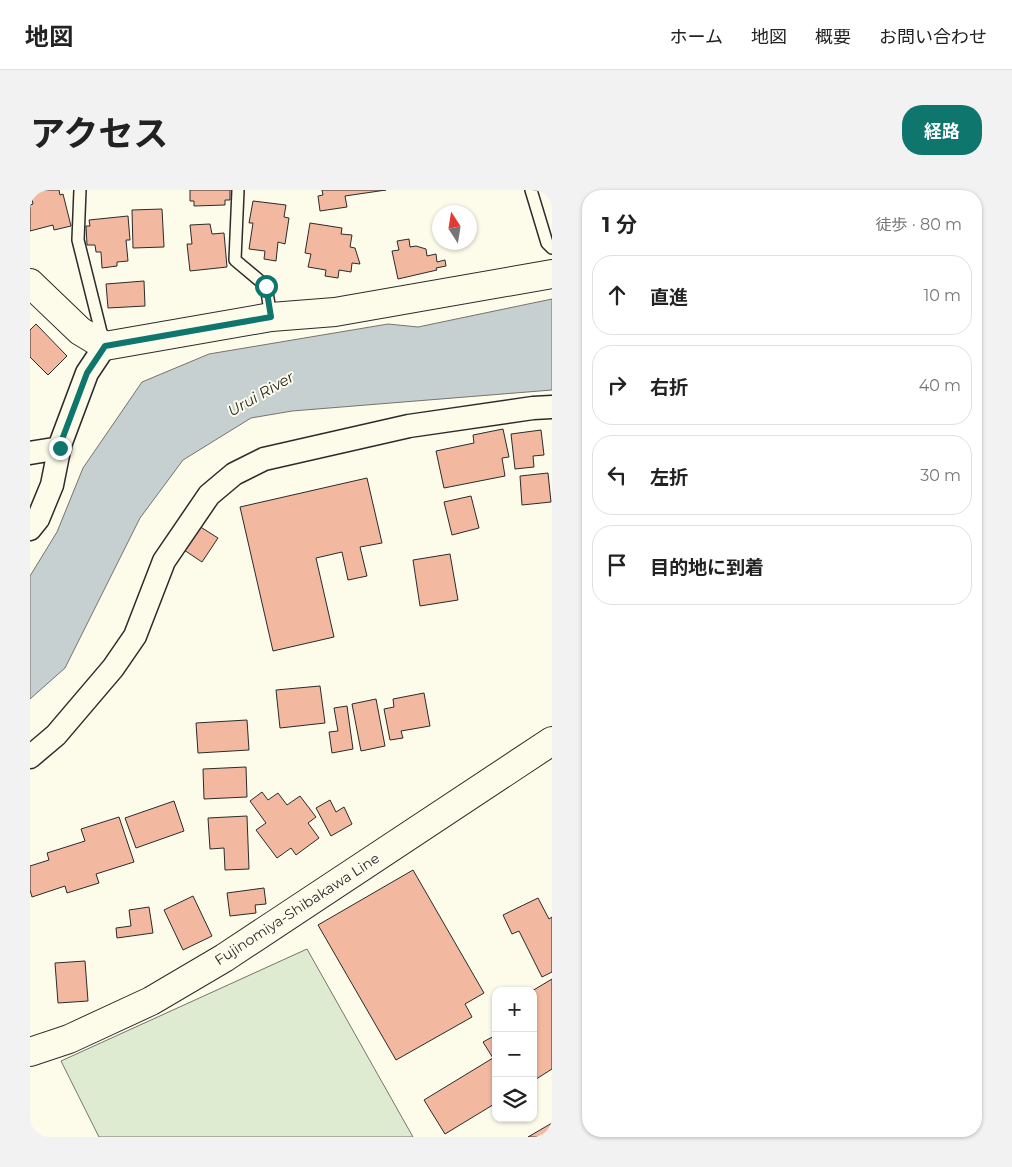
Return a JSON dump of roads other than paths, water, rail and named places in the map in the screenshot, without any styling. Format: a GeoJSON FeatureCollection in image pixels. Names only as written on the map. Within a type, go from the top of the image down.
{"type":"FeatureCollection","features":[{"type":"Feature","properties":{"kind":"main road"},"geometry":{"type":"LineString","coordinates":[[30,283],[80,331],[105,346],[271,317],[335,312],[552,274]]}},
{"type":"Feature","properties":{"kind":"main road","name":"Fujinomiya-Shibakawa Line"},"geometry":{"type":"LineString","coordinates":[[30,1052],[69,1039],[151,1001],[224,958],[552,741]]}},
{"type":"Feature","properties":{"kind":"street"},"geometry":{"type":"LineString","coordinates":[[30,529],[38,519],[52,485],[60,445],[87,373],[105,346]]}},
{"type":"Feature","properties":{"kind":"street"},"geometry":{"type":"LineString","coordinates":[[30,757],[56,735],[113,668],[135,636],[164,560],[209,495],[234,474],[264,458],[409,426],[534,408],[552,408]]}},
{"type":"Feature","properties":{"kind":"street"},"geometry":{"type":"LineString","coordinates":[[30,453],[60,448]]}},
{"type":"Feature","properties":{"kind":"lane"},"geometry":{"type":"LineString","coordinates":[[80,190],[78,240],[105,346]]}},
{"type":"Feature","properties":{"kind":"lane"},"geometry":{"type":"LineString","coordinates":[[238,190],[235,260],[266,286],[271,317]]}},
{"type":"Feature","properties":{"kind":"lane"},"geometry":{"type":"LineString","coordinates":[[531,190],[547,243],[552,248]]}},
{"type":"Feature","properties":{"kind":"water","name":"Urui River"},"geometry":{"type":"Polygon","coordinates":[[[552,299],[552,390],[292,411],[251,418],[183,460],[140,518],[65,668],[30,699],[30,576],[57,532],[83,468],[142,382],[209,354],[388,324],[418,327],[552,299]]]}}]}
